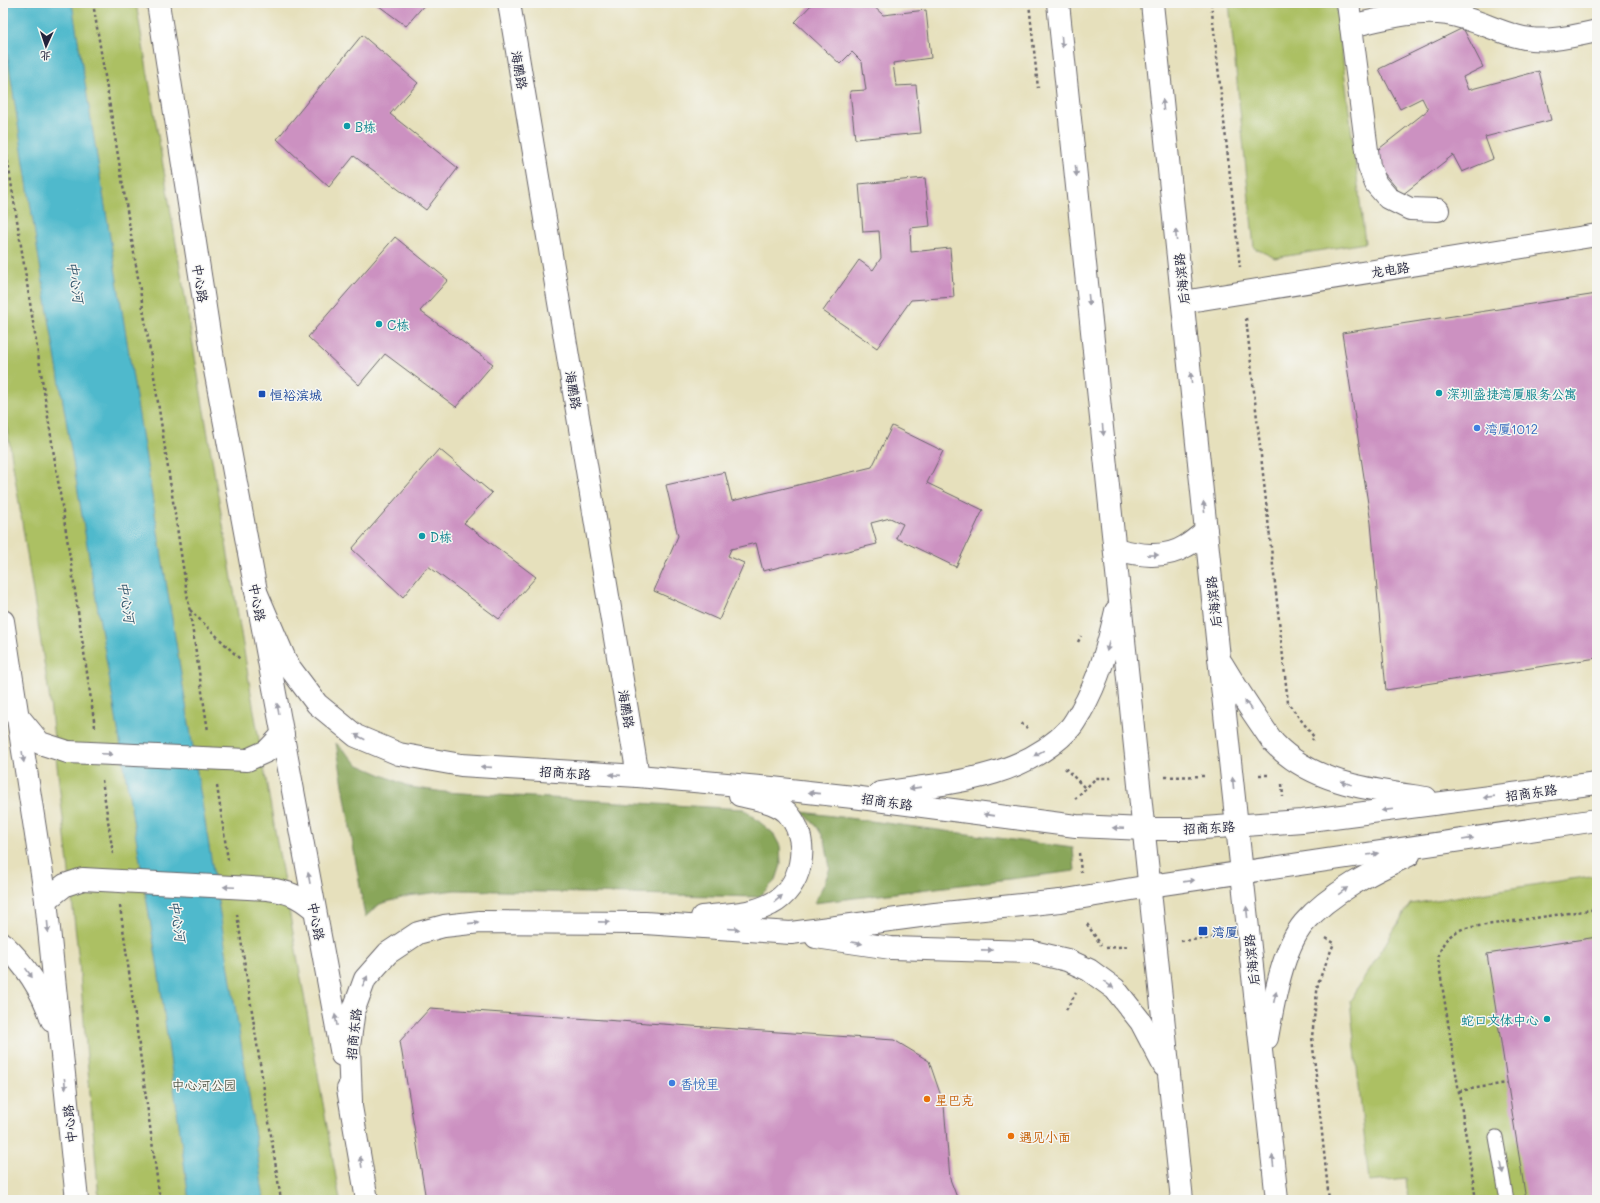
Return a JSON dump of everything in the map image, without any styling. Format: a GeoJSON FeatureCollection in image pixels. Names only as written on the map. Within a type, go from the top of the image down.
{"type":"FeatureCollection","features":[{"type":"Feature","properties":{"kind":"main road","name":"中心路"},"geometry":{"type":"LineString","coordinates":[[158,3],[213,359],[351,1102],[367,1200]]}},
{"type":"Feature","properties":{"kind":"main road","name":"海鹏路"},"geometry":{"type":"LineString","coordinates":[[509,3],[638,776]]}},
{"type":"Feature","properties":{"kind":"main road"},"geometry":{"type":"LineString","coordinates":[[1058,3],[1182,1200]]}},
{"type":"Feature","properties":{"kind":"main road","name":"后海滨路"},"geometry":{"type":"LineString","coordinates":[[1152,3],[1219,658],[1277,1200]]}},
{"type":"Feature","properties":{"kind":"main road"},"geometry":{"type":"LineString","coordinates":[[1348,3],[1369,166],[1376,184],[1388,198],[1410,209],[1438,210]]}},
{"type":"Feature","properties":{"kind":"main road"},"geometry":{"type":"LineString","coordinates":[[1351,26],[1422,13],[1448,14],[1517,37],[1543,41],[1597,31]]}},
{"type":"Feature","properties":{"kind":"main road","name":"龙电路"},"geometry":{"type":"LineString","coordinates":[[1183,302],[1597,235]]}},
{"type":"Feature","properties":{"kind":"main road"},"geometry":{"type":"LineString","coordinates":[[1115,549],[1138,556],[1162,555],[1184,548],[1206,531]]}},
{"type":"Feature","properties":{"kind":"main road","name":"招商东路"},"geometry":{"type":"LineString","coordinates":[[257,594],[287,664],[317,704],[356,736],[399,754],[462,765],[638,776],[772,788],[1076,826],[1144,829],[1190,829],[1302,821],[1597,783]]}},
{"type":"Feature","properties":{"kind":"main road"},"geometry":{"type":"LineString","coordinates":[[853,797],[959,781],[1006,770],[1043,751],[1070,729],[1090,696],[1106,655],[1120,595]]}},
{"type":"Feature","properties":{"kind":"main road","name":"中心路"},"geometry":{"type":"LineString","coordinates":[[3,621],[46,900],[77,1200]]}},
{"type":"Feature","properties":{"kind":"main road"},"geometry":{"type":"LineString","coordinates":[[1219,658],[1238,690],[1273,742],[1294,761],[1321,775],[1352,785],[1454,802]]}},
{"type":"Feature","properties":{"kind":"main road"},"geometry":{"type":"LineString","coordinates":[[17,715],[40,743],[68,752],[247,760],[267,751],[283,734]]}},
{"type":"Feature","properties":{"kind":"main road"},"geometry":{"type":"LineString","coordinates":[[645,923],[752,911],[772,904],[786,892],[795,880],[801,862],[801,844],[798,830],[790,815],[779,807],[763,801],[682,781]]}},
{"type":"Feature","properties":{"kind":"main road","name":"招商东路"},"geometry":{"type":"LineString","coordinates":[[351,1102],[349,1047],[354,1009],[365,979],[388,953],[418,933],[444,926],[480,922],[645,923],[791,933],[935,914],[1060,901],[1150,886],[1243,874],[1597,820]]}},
{"type":"Feature","properties":{"kind":"main road"},"geometry":{"type":"LineString","coordinates":[[1262,1063],[1275,996],[1282,970],[1291,945],[1304,923],[1323,906],[1352,884],[1429,845]]}},
{"type":"Feature","properties":{"kind":"main road"},"geometry":{"type":"LineString","coordinates":[[46,900],[64,885],[83,879],[268,889],[287,892],[302,899],[314,908]]}},
{"type":"Feature","properties":{"kind":"main road"},"geometry":{"type":"LineString","coordinates":[[791,933],[891,948],[1033,952],[1067,960],[1089,970],[1115,989],[1141,1022],[1169,1076]]}},
{"type":"Feature","properties":{"kind":"main road"},"geometry":{"type":"LineString","coordinates":[[3,944],[28,971],[41,992],[62,1054]]}},
{"type":"Feature","properties":{"kind":"lane"},"geometry":{"type":"LineString","coordinates":[[1496,1137],[1507,1200]]}},
{"type":"Feature","properties":{"kind":"path"},"geometry":{"type":"LineString","coordinates":[[93,3],[152,362],[209,736]]}},
{"type":"Feature","properties":{"kind":"path"},"geometry":{"type":"LineString","coordinates":[[1211,3],[1288,703],[1314,738]]}},
{"type":"Feature","properties":{"kind":"path"},"geometry":{"type":"LineString","coordinates":[[3,131],[69,549],[95,729]]}},
{"type":"Feature","properties":{"kind":"path"},"geometry":{"type":"LineString","coordinates":[[189,610],[243,662]]}},
{"type":"Feature","properties":{"kind":"path"},"geometry":{"type":"LineString","coordinates":[[101,776],[114,862]]}},
{"type":"Feature","properties":{"kind":"path"},"geometry":{"type":"LineString","coordinates":[[216,783],[229,862]]}},
{"type":"Feature","properties":{"kind":"path"},"geometry":{"type":"LineString","coordinates":[[119,901],[160,1200]]}},
{"type":"Feature","properties":{"kind":"path"},"geometry":{"type":"LineString","coordinates":[[236,909],[281,1200]]}},
{"type":"Feature","properties":{"kind":"path"},"geometry":{"type":"LineString","coordinates":[[1476,1200],[1438,959],[1440,949],[1446,939],[1465,928],[1597,909]]}},
{"type":"Feature","properties":{"kind":"path"},"geometry":{"type":"LineString","coordinates":[[1329,1200],[1312,1037],[1318,983],[1334,943]]}},
{"type":"Feature","properties":{"kind":"path"},"geometry":{"type":"LineString","coordinates":[[1458,1091],[1507,1083]]}},
{"type":"Feature","properties":{"kind":"green space","name":"中心河公园"},"geometry":{"type":"Polygon","coordinates":[[[3,3],[136,3],[254,711],[340,1200],[99,1200],[79,962],[49,694],[3,409],[3,3]]]}},
{"type":"Feature","properties":{"kind":"green space"},"geometry":{"type":"Polygon","coordinates":[[[1229,3],[1336,3],[1365,243],[1275,258],[1254,248],[1229,3]]]}},
{"type":"Feature","properties":{"kind":"green space"},"geometry":{"type":"Polygon","coordinates":[[[336,743],[359,765],[410,787],[444,792],[744,809],[773,833],[780,846],[781,865],[776,880],[759,897],[455,890],[408,896],[380,904],[365,917],[336,743]]]}},
{"type":"Feature","properties":{"kind":"green space"},"geometry":{"type":"Polygon","coordinates":[[[803,812],[1073,848],[1075,871],[814,903],[830,868],[825,840],[817,827],[803,812]]]}},
{"type":"Feature","properties":{"kind":"green space"},"geometry":{"type":"Polygon","coordinates":[[[1597,875],[1597,1200],[1408,1200],[1406,1178],[1369,1182],[1350,1001],[1410,904],[1597,875]]]}},
{"type":"Feature","properties":{"kind":"water","name":"中心河"},"geometry":{"type":"Polygon","coordinates":[[[3,3],[72,3],[247,1080],[264,1200],[189,1200],[158,968],[37,247],[3,27],[3,3]]]}},
{"type":"Feature","properties":{"kind":"building"},"geometry":{"type":"Polygon","coordinates":[[[375,3],[426,3],[406,26],[375,3]]]}},
{"type":"Feature","properties":{"kind":"building"},"geometry":{"type":"Polygon","coordinates":[[[813,3],[870,3],[883,15],[926,10],[931,58],[893,63],[896,86],[916,85],[921,133],[855,139],[850,91],[866,90],[862,62],[852,52],[840,64],[795,22],[813,3]]]}},
{"type":"Feature","properties":{"kind":"building"},"geometry":{"type":"Polygon","coordinates":[[[1463,28],[1483,67],[1463,77],[1468,90],[1539,71],[1551,120],[1485,137],[1493,159],[1462,172],[1453,155],[1402,195],[1370,156],[1428,110],[1422,98],[1400,109],[1379,69],[1463,28]]]}},
{"type":"Feature","properties":{"kind":"building","name":"B栋"},"geometry":{"type":"Polygon","coordinates":[[[362,35],[418,83],[390,114],[458,168],[426,210],[354,156],[329,187],[277,139],[362,35]]]}},
{"type":"Feature","properties":{"kind":"building"},"geometry":{"type":"Polygon","coordinates":[[[925,178],[930,226],[910,228],[911,252],[950,248],[954,297],[911,300],[877,348],[823,311],[859,260],[873,270],[881,258],[879,231],[863,232],[859,184],[925,178]]]}},
{"type":"Feature","properties":{"kind":"building","name":"C栋"},"geometry":{"type":"Polygon","coordinates":[[[395,237],[448,280],[420,311],[493,364],[456,407],[385,354],[359,385],[308,337],[395,237]]]}},
{"type":"Feature","properties":{"kind":"building","name":"湾厦1012"},"geometry":{"type":"Polygon","coordinates":[[[1597,294],[1597,658],[1386,690],[1371,523],[1342,333],[1597,294]]]}},
{"type":"Feature","properties":{"kind":"building"},"geometry":{"type":"Polygon","coordinates":[[[892,426],[943,451],[927,483],[983,510],[956,567],[896,538],[903,524],[890,518],[871,523],[877,544],[763,571],[756,543],[731,549],[728,556],[744,563],[719,620],[654,591],[678,536],[666,485],[725,472],[732,501],[872,467],[892,426]]]}},
{"type":"Feature","properties":{"kind":"building","name":"D栋"},"geometry":{"type":"Polygon","coordinates":[[[439,449],[492,493],[464,523],[536,577],[499,619],[428,566],[403,597],[352,549],[439,449]]]}},
{"type":"Feature","properties":{"kind":"building","name":"蛇口文体中心"},"geometry":{"type":"Polygon","coordinates":[[[1597,937],[1597,1200],[1526,1200],[1487,954],[1597,937]]]}},
{"type":"Feature","properties":{"kind":"building","name":"香悦里"},"geometry":{"type":"Polygon","coordinates":[[[430,1008],[894,1040],[929,1061],[944,1105],[950,1179],[958,1200],[426,1200],[400,1041],[430,1008]]]}},
{"type":"Feature","properties":{"kind":"place","name":"B栋"},"geometry":{"type":"Point","coordinates":[347,126]}},
{"type":"Feature","properties":{"kind":"place","name":"C栋"},"geometry":{"type":"Point","coordinates":[379,324]}},
{"type":"Feature","properties":{"kind":"place","name":"深圳盛捷湾厦服务公寓"},"geometry":{"type":"Point","coordinates":[1439,393]}},
{"type":"Feature","properties":{"kind":"place","name":"恒裕滨城"},"geometry":{"type":"Point","coordinates":[262,394]}},
{"type":"Feature","properties":{"kind":"place","name":"湾厦1012"},"geometry":{"type":"Point","coordinates":[1477,428]}},
{"type":"Feature","properties":{"kind":"place","name":"D栋"},"geometry":{"type":"Point","coordinates":[422,536]}},
{"type":"Feature","properties":{"kind":"place","name":"湾厦"},"geometry":{"type":"Point","coordinates":[1203,931]}},
{"type":"Feature","properties":{"kind":"place","name":"蛇口文体中心"},"geometry":{"type":"Point","coordinates":[1547,1019]}},
{"type":"Feature","properties":{"kind":"place","name":"香悦里"},"geometry":{"type":"Point","coordinates":[672,1083]}},
{"type":"Feature","properties":{"kind":"place","name":"星巴克"},"geometry":{"type":"Point","coordinates":[927,1099]}},
{"type":"Feature","properties":{"kind":"place","name":"遇见小面"},"geometry":{"type":"Point","coordinates":[1011,1136]}}]}
